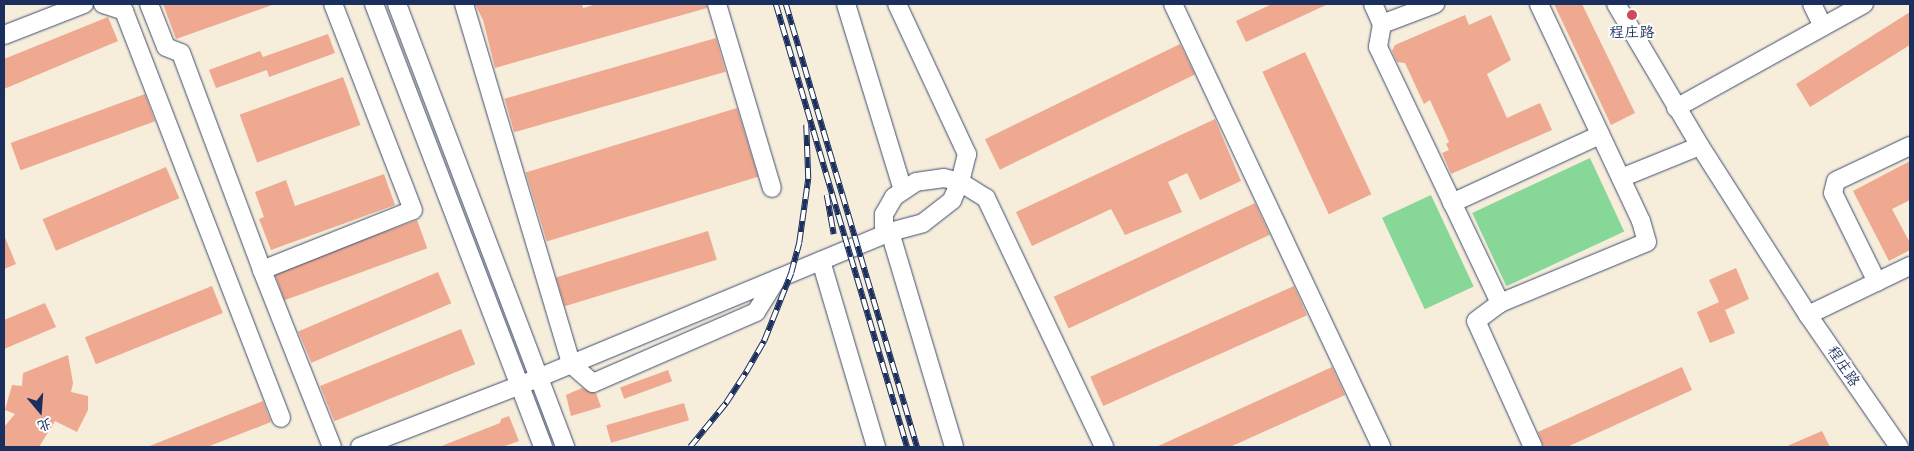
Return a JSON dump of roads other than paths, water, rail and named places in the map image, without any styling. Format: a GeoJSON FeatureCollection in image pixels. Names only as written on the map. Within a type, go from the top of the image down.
{"type":"FeatureCollection","features":[{"type":"Feature","properties":{"kind":"street"},"geometry":{"type":"LineString","coordinates":[[4,36],[84,4]]}},
{"type":"Feature","properties":{"kind":"street"},"geometry":{"type":"LineString","coordinates":[[103,4],[124,11],[281,418]]}},
{"type":"Feature","properties":{"kind":"street"},"geometry":{"type":"LineString","coordinates":[[149,4],[166,47],[181,53],[262,270],[332,447]]}},
{"type":"Feature","properties":{"kind":"street"},"geometry":{"type":"LineString","coordinates":[[262,270],[413,210],[333,4]]}},
{"type":"Feature","properties":{"kind":"street"},"geometry":{"type":"LineString","coordinates":[[374,4],[543,447]]}},
{"type":"Feature","properties":{"kind":"street"},"geometry":{"type":"LineString","coordinates":[[397,4],[565,447]]}},
{"type":"Feature","properties":{"kind":"street"},"geometry":{"type":"LineString","coordinates":[[464,4],[571,364],[593,383],[756,312],[777,279]]}},
{"type":"Feature","properties":{"kind":"street"},"geometry":{"type":"LineString","coordinates":[[717,4],[772,188]]}},
{"type":"Feature","properties":{"kind":"street"},"geometry":{"type":"LineString","coordinates":[[846,4],[903,191]]}},
{"type":"Feature","properties":{"kind":"street"},"geometry":{"type":"LineString","coordinates":[[360,447],[521,386],[890,232],[923,223],[938,214],[952,200],[960,182],[967,154],[897,4]]}},
{"type":"Feature","properties":{"kind":"street"},"geometry":{"type":"LineString","coordinates":[[1173,4],[1381,447]]}},
{"type":"Feature","properties":{"kind":"street"},"geometry":{"type":"LineString","coordinates":[[1373,4],[1382,24],[1378,47],[1500,303]]}},
{"type":"Feature","properties":{"kind":"street"},"geometry":{"type":"LineString","coordinates":[[1382,24],[1435,4]]}},
{"type":"Feature","properties":{"kind":"street"},"geometry":{"type":"LineString","coordinates":[[1533,447],[1476,321],[1500,303],[1646,242],[1621,178],[1539,4]]}},
{"type":"Feature","properties":{"kind":"street","name":"程庄路"},"geometry":{"type":"LineString","coordinates":[[1616,4],[1700,146],[1808,315],[1899,447]]}},
{"type":"Feature","properties":{"kind":"street"},"geometry":{"type":"LineString","coordinates":[[1812,4],[1823,27]]}},
{"type":"Feature","properties":{"kind":"street"},"geometry":{"type":"LineString","coordinates":[[1676,108],[1864,4]]}},
{"type":"Feature","properties":{"kind":"street"},"geometry":{"type":"LineString","coordinates":[[1452,203],[1600,135]]}},
{"type":"Feature","properties":{"kind":"street"},"geometry":{"type":"LineString","coordinates":[[1621,178],[1700,146]]}},
{"type":"Feature","properties":{"kind":"street"},"geometry":{"type":"LineString","coordinates":[[1877,282],[1833,193],[1836,181],[1910,146]]}},
{"type":"Feature","properties":{"kind":"street"},"geometry":{"type":"LineString","coordinates":[[954,447],[890,232],[884,226],[884,214],[894,196],[916,182],[944,178],[960,182],[986,198],[1104,447]]}},
{"type":"Feature","properties":{"kind":"street"},"geometry":{"type":"LineString","coordinates":[[822,261],[876,447]]}},
{"type":"Feature","properties":{"kind":"street"},"geometry":{"type":"LineString","coordinates":[[1808,315],[1910,266]]}},
{"type":"Feature","properties":{"kind":"railway"},"geometry":{"type":"LineString","coordinates":[[776,4],[907,447]]}},
{"type":"Feature","properties":{"kind":"railway"},"geometry":{"type":"LineString","coordinates":[[786,4],[917,447]]}},
{"type":"Feature","properties":{"kind":"railway"},"geometry":{"type":"LineString","coordinates":[[690,447],[726,403],[764,341],[791,273],[799,243],[808,179],[806,125]]}},
{"type":"Feature","properties":{"kind":"railway"},"geometry":{"type":"LineString","coordinates":[[827,195],[834,234]]}},
{"type":"Feature","properties":{"kind":"place","name":"程庄路"},"geometry":{"type":"Point","coordinates":[1632,15]}}]}
